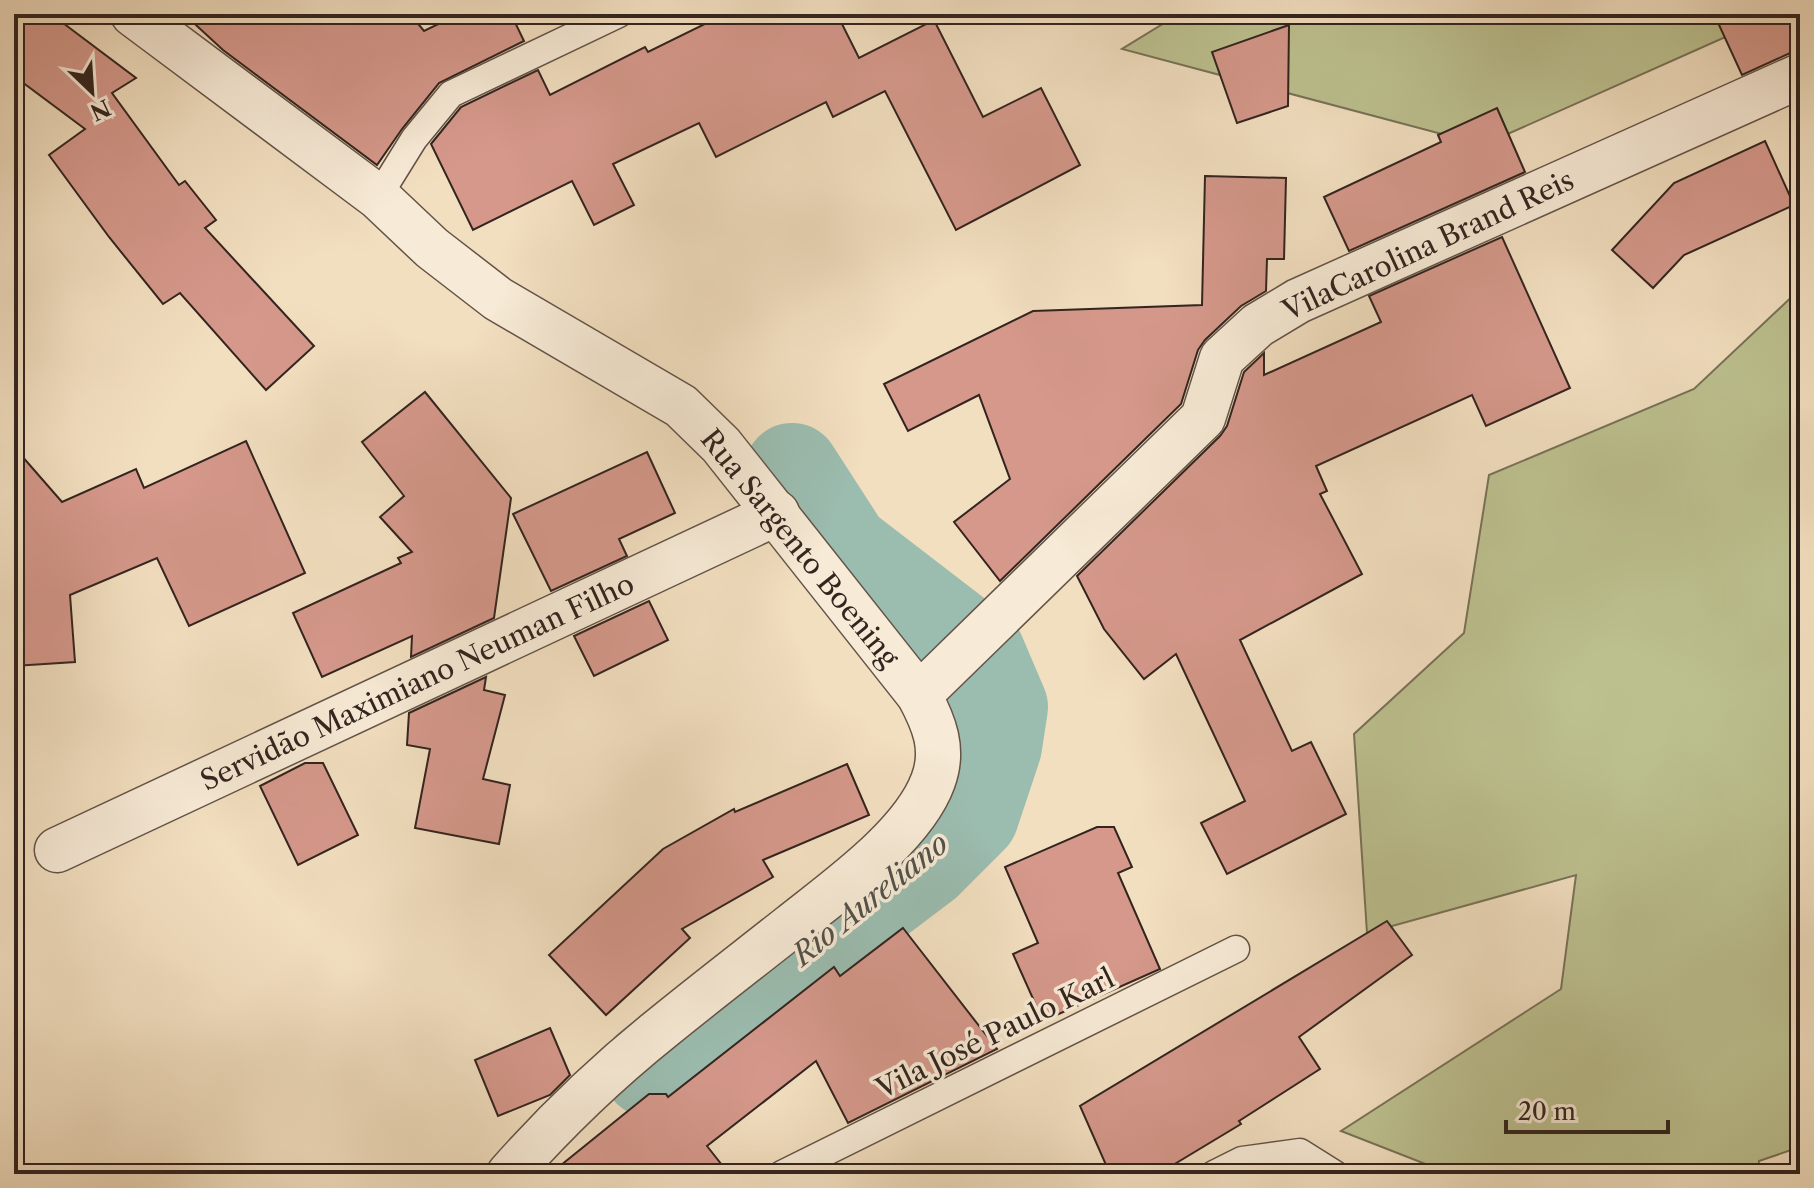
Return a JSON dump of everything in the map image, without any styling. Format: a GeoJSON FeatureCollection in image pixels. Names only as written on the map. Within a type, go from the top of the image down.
{"type":"FeatureCollection","features":[{"type":"Feature","properties":{"kind":"street","name":"Rua Sargento Boening"},"geometry":{"type":"LineString","coordinates":[[133,14],[378,197],[432,248],[498,299],[681,406],[721,445],[920,693],[936,731],[938,760],[934,780],[925,799],[893,840],[832,893],[660,1030],[555,1123],[509,1174]]}},
{"type":"Feature","properties":{"kind":"street","name":"VilaCarolina Brand Reis"},"geometry":{"type":"LineString","coordinates":[[920,693],[1203,418],[1222,358],[1258,325],[1298,301],[1800,76]]}},
{"type":"Feature","properties":{"kind":"street","name":"Servidão Maximiano Neuman Filho"},"geometry":{"type":"LineString","coordinates":[[57,850],[777,513]]}},
{"type":"Feature","properties":{"kind":"lane"},"geometry":{"type":"LineString","coordinates":[[378,197],[414,139],[451,94],[619,14]]}},
{"type":"Feature","properties":{"kind":"lane","name":"Vila José Paulo Karl"},"geometry":{"type":"LineString","coordinates":[[782,1174],[1236,949]]}},
{"type":"Feature","properties":{"kind":"lane"},"geometry":{"type":"LineString","coordinates":[[1214,1174],[1242,1160],[1300,1152],[1335,1174]]}},
{"type":"Feature","properties":{"kind":"green space"},"geometry":{"type":"Polygon","coordinates":[[[1179,14],[1777,14],[1483,145],[1122,49],[1179,14]]]}},
{"type":"Feature","properties":{"kind":"green space"},"geometry":{"type":"Polygon","coordinates":[[[1800,289],[1800,1147],[1759,1161],[1758,1174],[1451,1174],[1341,1131],[1561,989],[1576,875],[1367,933],[1354,734],[1464,633],[1489,475],[1694,389],[1800,289]]]}},
{"type":"Feature","properties":{"kind":"building"},"geometry":{"type":"Polygon","coordinates":[[[14,14],[51,14],[136,78],[112,93],[179,185],[185,181],[216,220],[205,228],[314,346],[266,390],[180,293],[163,304],[49,155],[85,129],[14,76],[14,14]]]}},
{"type":"Feature","properties":{"kind":"building"},"geometry":{"type":"Polygon","coordinates":[[[184,14],[410,14],[424,31],[459,14],[511,14],[524,41],[439,83],[377,165],[223,50],[184,14]]]}},
{"type":"Feature","properties":{"kind":"building"},"geometry":{"type":"Polygon","coordinates":[[[725,14],[837,14],[859,58],[934,20],[983,117],[1041,88],[1080,165],[956,230],[885,91],[833,117],[826,102],[716,157],[699,123],[613,164],[634,205],[594,225],[572,181],[473,230],[431,144],[461,107],[538,70],[550,95],[645,47],[648,52],[725,14]]]}},
{"type":"Feature","properties":{"kind":"building"},"geometry":{"type":"Polygon","coordinates":[[[1714,14],[1800,14],[1800,51],[1742,75],[1714,14]]]}},
{"type":"Feature","properties":{"kind":"building"},"geometry":{"type":"Polygon","coordinates":[[[1289,25],[1288,106],[1237,123],[1212,52],[1289,25]]]}},
{"type":"Feature","properties":{"kind":"building"},"geometry":{"type":"Polygon","coordinates":[[[1497,108],[1525,172],[1349,251],[1324,197],[1441,142],[1438,135],[1497,108]]]}},
{"type":"Feature","properties":{"kind":"building"},"geometry":{"type":"Polygon","coordinates":[[[1765,141],[1794,205],[1684,255],[1653,288],[1612,250],[1674,183],[1765,141]]]}},
{"type":"Feature","properties":{"kind":"building"},"geometry":{"type":"Polygon","coordinates":[[[1205,176],[1286,178],[1284,259],[1267,259],[1266,291],[1241,306],[1205,340],[1198,350],[1181,404],[1000,581],[954,522],[1010,479],[979,395],[908,431],[884,384],[1033,311],[1202,305],[1205,176]]]}},
{"type":"Feature","properties":{"kind":"building"},"geometry":{"type":"Polygon","coordinates":[[[1502,237],[1570,388],[1486,426],[1472,395],[1316,466],[1327,491],[1320,494],[1362,574],[1240,640],[1292,751],[1311,742],[1346,814],[1227,874],[1201,823],[1245,801],[1176,654],[1144,679],[1104,629],[1077,576],[1220,436],[1227,426],[1244,372],[1264,353],[1264,375],[1381,322],[1369,296],[1502,237]]]}},
{"type":"Feature","properties":{"kind":"building"},"geometry":{"type":"Polygon","coordinates":[[[425,392],[511,498],[494,618],[411,657],[412,636],[322,677],[293,613],[401,563],[398,558],[412,552],[380,517],[404,496],[362,442],[425,392]]]}},
{"type":"Feature","properties":{"kind":"building"},"geometry":{"type":"Polygon","coordinates":[[[246,441],[305,573],[189,626],[157,558],[70,595],[75,662],[14,666],[14,447],[62,502],[136,469],[144,488],[246,441]]]}},
{"type":"Feature","properties":{"kind":"building"},"geometry":{"type":"Polygon","coordinates":[[[647,452],[675,513],[619,539],[627,556],[551,591],[513,514],[647,452]]]}},
{"type":"Feature","properties":{"kind":"building"},"geometry":{"type":"Polygon","coordinates":[[[649,601],[668,640],[594,676],[574,636],[649,601]]]}},
{"type":"Feature","properties":{"kind":"building"},"geometry":{"type":"Polygon","coordinates":[[[486,677],[484,690],[505,695],[483,779],[510,785],[499,844],[415,828],[430,749],[407,745],[409,713],[486,677]]]}},
{"type":"Feature","properties":{"kind":"building"},"geometry":{"type":"Polygon","coordinates":[[[305,763],[323,763],[358,835],[298,865],[260,786],[305,763]]]}},
{"type":"Feature","properties":{"kind":"building"},"geometry":{"type":"Polygon","coordinates":[[[847,764],[869,815],[763,860],[773,877],[682,929],[690,938],[606,1015],[549,955],[663,849],[734,809],[735,812],[847,764]]]}},
{"type":"Feature","properties":{"kind":"building"},"geometry":{"type":"Polygon","coordinates":[[[1097,827],[1114,827],[1132,867],[1118,873],[1160,969],[1043,1021],[1013,954],[1038,943],[1005,867],[1097,827]]]}},
{"type":"Feature","properties":{"kind":"building"},"geometry":{"type":"Polygon","coordinates":[[[1387,921],[1412,955],[1299,1037],[1320,1069],[1239,1121],[1241,1124],[1158,1174],[1110,1174],[1080,1106],[1387,921]]]}},
{"type":"Feature","properties":{"kind":"building"},"geometry":{"type":"Polygon","coordinates":[[[903,928],[997,1049],[848,1123],[816,1061],[707,1146],[729,1174],[550,1174],[649,1094],[666,1094],[668,1097],[834,967],[840,976],[903,928]]]}},
{"type":"Feature","properties":{"kind":"building"},"geometry":{"type":"Polygon","coordinates":[[[550,1028],[570,1075],[550,1095],[498,1116],[475,1060],[550,1028]]]}},
{"type":"Feature","properties":{"kind":"waterway","name":"Rio Aureliano"},"geometry":{"type":"LineString","coordinates":[[650,1069],[924,862],[971,815],[994,746],[1000,707],[977,653],[843,550],[792,471]]}}]}
